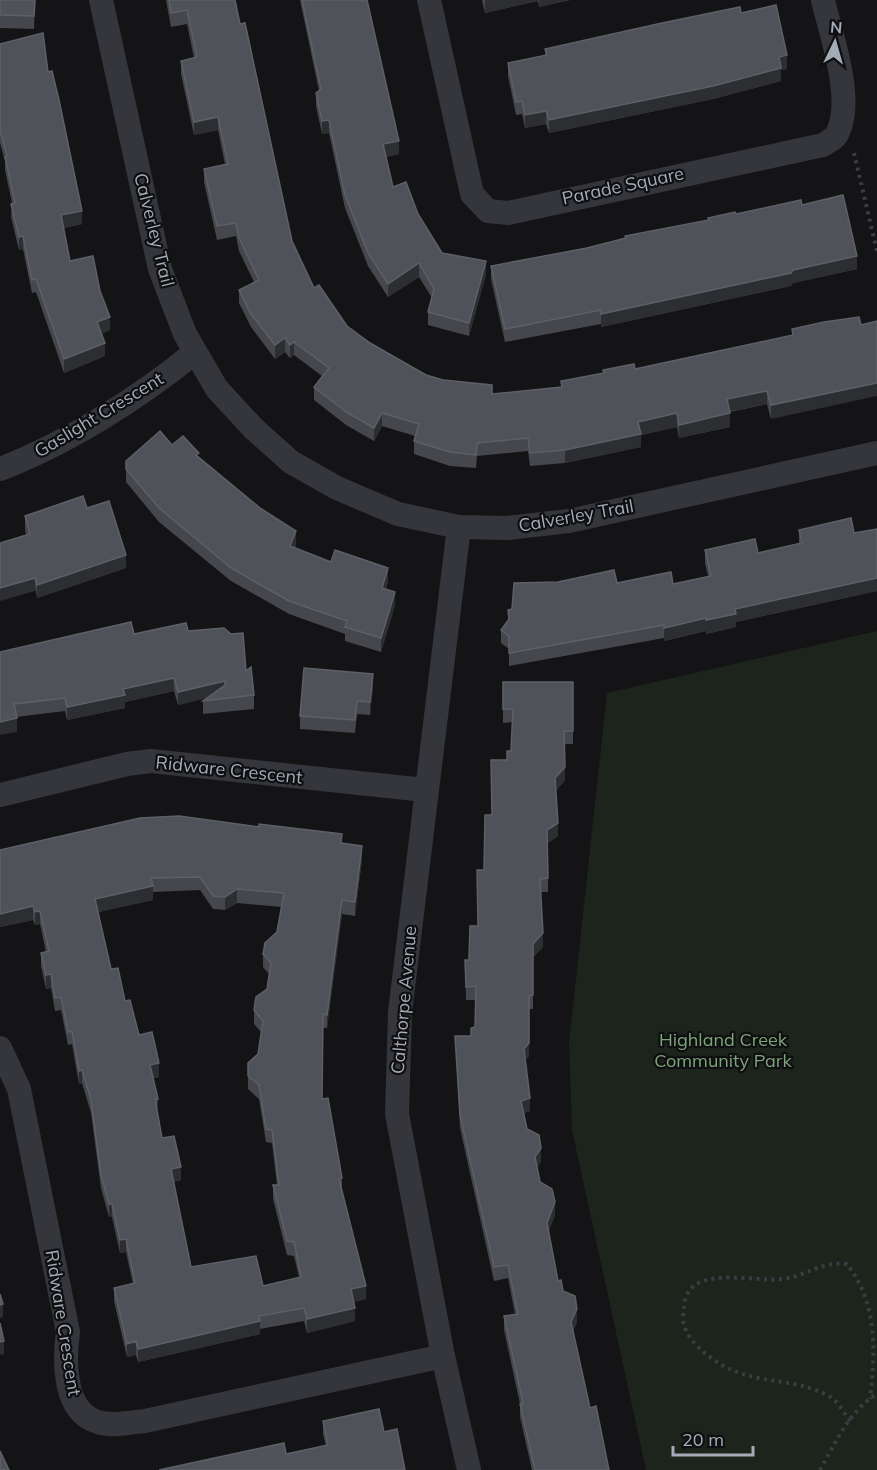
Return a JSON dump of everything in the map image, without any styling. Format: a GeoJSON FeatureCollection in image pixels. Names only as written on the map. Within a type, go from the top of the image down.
{"type":"FeatureCollection","features":[{"type":"Feature","properties":{"kind":"street","name":"Calverley Trail"},"geometry":{"type":"LineString","coordinates":[[101,0],[160,269],[194,353],[217,389],[254,429],[291,462],[337,488],[398,514],[459,527],[507,528],[569,521],[877,453]]}},
{"type":"Feature","properties":{"kind":"street","name":"Parade Square"},"geometry":{"type":"LineString","coordinates":[[429,0],[472,194],[488,211],[508,213],[823,145],[836,136],[843,117]]}},
{"type":"Feature","properties":{"kind":"street"},"geometry":{"type":"LineString","coordinates":[[823,0],[843,89],[843,117]]}},
{"type":"Feature","properties":{"kind":"street","name":"Gaslight Crescent"},"geometry":{"type":"LineString","coordinates":[[0,469],[41,453],[166,375],[194,353]]}},
{"type":"Feature","properties":{"kind":"street","name":"Calthorpe Avenue"},"geometry":{"type":"LineString","coordinates":[[459,527],[425,790],[400,1012],[397,1114],[443,1356],[469,1470]]}},
{"type":"Feature","properties":{"kind":"street","name":"Ridware Crescent"},"geometry":{"type":"LineString","coordinates":[[0,795],[126,764],[151,761],[425,790]]}},
{"type":"Feature","properties":{"kind":"street","name":"Ridware Crescent"},"geometry":{"type":"LineString","coordinates":[[0,1048],[19,1089],[68,1332],[65,1352],[69,1388],[75,1404],[84,1416],[99,1423],[146,1421],[443,1356]]}},
{"type":"Feature","properties":{"kind":"path"},"geometry":{"type":"LineString","coordinates":[[843,117],[859,168],[877,251]]}},
{"type":"Feature","properties":{"kind":"path"},"geometry":{"type":"LineString","coordinates":[[850,1421],[832,1398],[818,1391],[752,1379],[720,1366],[697,1347],[683,1324],[684,1299],[693,1287],[714,1277],[784,1279],[830,1262],[847,1264],[862,1279],[874,1312],[877,1344],[870,1399]]}},
{"type":"Feature","properties":{"kind":"path"},"geometry":{"type":"LineString","coordinates":[[820,1470],[862,1403],[877,1394]]}},
{"type":"Feature","properties":{"kind":"green space","name":"Highland Creek Community Park"},"geometry":{"type":"Polygon","coordinates":[[[877,631],[877,1470],[646,1470],[572,1130],[569,1043],[607,693],[877,631]]]}},
{"type":"Feature","properties":{"kind":"building"},"geometry":{"type":"Polygon","coordinates":[[[0,0],[35,0],[34,16],[0,15],[0,0]]]}},
{"type":"Feature","properties":{"kind":"building"},"geometry":{"type":"Polygon","coordinates":[[[169,0],[235,0],[240,24],[245,23],[292,241],[314,288],[319,285],[347,326],[370,343],[426,375],[443,380],[492,385],[492,394],[562,387],[561,381],[604,373],[603,370],[634,364],[635,369],[793,335],[792,329],[859,317],[861,325],[877,321],[877,383],[771,405],[767,391],[727,399],[730,413],[679,425],[677,413],[638,422],[641,434],[565,450],[530,453],[528,438],[477,443],[476,455],[450,452],[414,441],[419,424],[382,413],[374,428],[346,412],[314,387],[329,368],[294,342],[290,345],[285,338],[275,345],[251,314],[239,290],[259,280],[239,238],[236,223],[217,226],[204,169],[228,164],[218,117],[194,122],[181,61],[197,57],[187,10],[171,13],[169,0]]]}},
{"type":"Feature","properties":{"kind":"building"},"geometry":{"type":"Polygon","coordinates":[[[302,0],[367,0],[399,141],[383,144],[393,187],[406,182],[418,214],[442,253],[486,261],[469,323],[428,312],[434,289],[419,263],[388,284],[368,253],[345,195],[329,120],[322,121],[316,93],[321,89],[302,0]]]}},
{"type":"Feature","properties":{"kind":"building"},"geometry":{"type":"Polygon","coordinates":[[[776,5],[787,55],[779,57],[781,68],[713,86],[549,120],[546,111],[525,115],[522,101],[516,102],[508,63],[547,55],[545,49],[740,7],[741,13],[776,5]]]}},
{"type":"Feature","properties":{"kind":"building"},"geometry":{"type":"Polygon","coordinates":[[[43,33],[48,72],[52,71],[82,211],[61,215],[70,261],[93,256],[100,291],[110,317],[97,322],[105,343],[64,359],[36,279],[32,280],[23,236],[19,237],[11,204],[15,203],[5,157],[7,156],[0,130],[0,44],[43,33]]]}},
{"type":"Feature","properties":{"kind":"building"},"geometry":{"type":"Polygon","coordinates":[[[843,195],[857,256],[793,270],[791,273],[601,314],[601,310],[505,329],[491,266],[587,248],[626,238],[625,236],[709,220],[708,218],[735,212],[736,214],[801,200],[802,205],[843,195]]]}},
{"type":"Feature","properties":{"kind":"building"},"geometry":{"type":"Polygon","coordinates":[[[160,431],[172,445],[183,436],[199,453],[196,455],[260,508],[296,531],[290,546],[331,562],[335,550],[388,568],[382,588],[395,592],[381,638],[345,627],[347,621],[289,601],[231,568],[159,508],[126,469],[126,461],[160,431]]]}},
{"type":"Feature","properties":{"kind":"building"},"geometry":{"type":"Polygon","coordinates":[[[83,496],[87,508],[109,501],[126,555],[37,585],[35,578],[0,588],[0,543],[30,534],[25,516],[83,496]]]}},
{"type":"Feature","properties":{"kind":"building"},"geometry":{"type":"Polygon","coordinates":[[[851,518],[854,533],[877,529],[877,578],[735,609],[736,614],[509,653],[509,636],[501,630],[509,619],[508,610],[512,609],[514,583],[558,582],[614,570],[617,583],[671,572],[673,584],[711,576],[705,550],[755,539],[758,553],[802,543],[799,530],[851,518]]]}},
{"type":"Feature","properties":{"kind":"building"},"geometry":{"type":"Polygon","coordinates":[[[131,622],[134,634],[186,623],[188,631],[224,628],[231,634],[243,633],[246,671],[251,667],[254,695],[203,701],[225,685],[225,681],[178,692],[174,678],[123,689],[125,695],[67,707],[65,698],[14,704],[17,718],[0,722],[0,652],[131,622]]]}},
{"type":"Feature","properties":{"kind":"building"},"geometry":{"type":"Polygon","coordinates":[[[304,668],[373,674],[370,702],[357,701],[355,720],[300,716],[304,668]]]}},
{"type":"Feature","properties":{"kind":"building"},"geometry":{"type":"Polygon","coordinates":[[[503,682],[573,682],[573,731],[564,731],[565,767],[555,778],[558,823],[547,830],[548,878],[540,879],[543,933],[533,944],[533,995],[529,996],[529,1043],[524,1049],[530,1098],[521,1101],[527,1129],[539,1135],[541,1148],[535,1157],[540,1182],[552,1189],[555,1202],[547,1223],[558,1281],[561,1280],[563,1291],[575,1296],[577,1309],[571,1322],[590,1408],[596,1406],[609,1470],[535,1470],[504,1316],[518,1314],[508,1265],[494,1267],[460,1115],[455,1036],[471,1036],[471,1028],[475,1027],[476,986],[466,987],[465,960],[469,960],[470,926],[478,926],[477,870],[484,870],[485,815],[492,815],[491,760],[507,760],[507,751],[511,751],[513,709],[503,709],[503,682]]]}},
{"type":"Feature","properties":{"kind":"building"},"geometry":{"type":"Polygon","coordinates":[[[179,816],[259,827],[259,824],[342,834],[341,843],[362,846],[355,902],[342,900],[327,1015],[323,1014],[322,1099],[328,1098],[342,1178],[339,1179],[366,1286],[351,1289],[355,1308],[307,1319],[304,1308],[259,1316],[260,1321],[138,1349],[136,1341],[127,1344],[114,1288],[135,1283],[126,1239],[120,1240],[112,1204],[109,1204],[101,1175],[91,1100],[82,1070],[79,1071],[72,1031],[68,1032],[61,997],[55,998],[51,974],[46,975],[41,953],[49,951],[40,911],[35,912],[33,906],[0,914],[0,850],[140,818],[179,816]],[[200,877],[151,878],[153,886],[95,899],[111,969],[118,968],[125,1001],[130,1000],[139,1035],[152,1032],[159,1063],[150,1065],[158,1099],[155,1099],[162,1138],[174,1136],[181,1167],[171,1169],[191,1267],[256,1256],[263,1286],[301,1277],[294,1242],[287,1241],[273,1185],[279,1185],[272,1130],[266,1129],[259,1085],[248,1076],[248,1063],[258,1054],[263,1021],[254,1010],[256,997],[267,989],[271,963],[263,954],[265,943],[277,932],[284,893],[237,889],[225,897],[213,896],[200,877]]]}},
{"type":"Feature","properties":{"kind":"building"},"geometry":{"type":"Polygon","coordinates":[[[0,1323],[4,1341],[0,1342],[0,1323]]]}},
{"type":"Feature","properties":{"kind":"building"},"geometry":{"type":"Polygon","coordinates":[[[379,1409],[384,1432],[397,1429],[405,1470],[159,1470],[284,1443],[286,1454],[328,1445],[323,1421],[379,1409]]]}},
{"type":"Feature","properties":{"kind":"building"},"geometry":{"type":"Polygon","coordinates":[[[0,1451],[9,1470],[0,1470],[0,1451]]]}}]}
